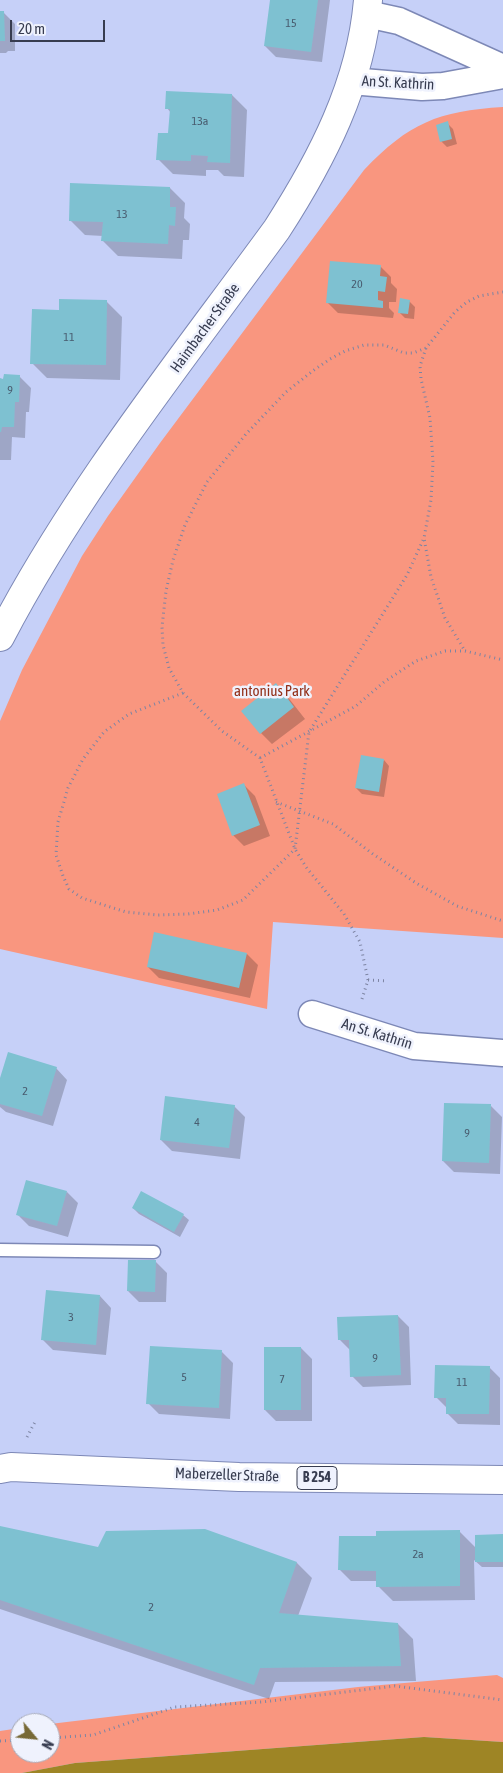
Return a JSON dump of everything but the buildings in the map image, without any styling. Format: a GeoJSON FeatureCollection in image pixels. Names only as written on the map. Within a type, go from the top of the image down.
{"type":"FeatureCollection","features":[{"type":"Feature","properties":{"kind":"main road","name":"Haimbacher Straße"},"geometry":{"type":"LineString","coordinates":[[0,637],[17,604],[49,551],[106,464],[277,229],[302,190],[324,149],[342,109],[360,51],[368,7]]}},
{"type":"Feature","properties":{"kind":"main road","name":"Maberzeller Straße"},"geometry":{"type":"LineString","coordinates":[[4,1466],[239,1477],[503,1480]]}},
{"type":"Feature","properties":{"kind":"street"},"geometry":{"type":"LineString","coordinates":[[368,7],[503,68]]}},
{"type":"Feature","properties":{"kind":"street","name":"An St. Kathrin"},"geometry":{"type":"LineString","coordinates":[[351,80],[422,87],[443,86],[503,75]]}},
{"type":"Feature","properties":{"kind":"street","name":"An St. Kathrin"},"geometry":{"type":"LineString","coordinates":[[312,1014],[414,1046],[503,1052]]}},
{"type":"Feature","properties":{"kind":"lane"},"geometry":{"type":"LineString","coordinates":[[0,1250],[154,1252]]}},
{"type":"Feature","properties":{"kind":"path"},"geometry":{"type":"LineString","coordinates":[[183,693],[129,714],[104,732],[83,759],[68,788],[58,822],[56,856],[69,889],[82,898],[126,912],[158,915],[188,914],[217,910],[242,900],[295,849],[310,732],[407,575],[424,538],[431,500],[432,462],[430,418],[421,380],[420,366],[426,348],[455,312],[467,302],[492,292],[503,292]]}},
{"type":"Feature","properties":{"kind":"path"},"geometry":{"type":"LineString","coordinates":[[354,1027],[368,980],[360,942],[344,914],[306,867],[295,849],[260,758],[222,731],[183,693],[168,668],[163,644],[163,611],[173,560],[184,525],[207,482],[246,434],[286,392],[314,370],[345,351],[369,344],[384,345],[413,353],[426,348]]}},
{"type":"Feature","properties":{"kind":"path"},"geometry":{"type":"LineString","coordinates":[[424,538],[431,577],[445,618],[465,651]]}},
{"type":"Feature","properties":{"kind":"path"},"geometry":{"type":"LineString","coordinates":[[260,758],[356,706],[384,682],[416,660],[445,651],[465,651],[503,660]]}},
{"type":"Feature","properties":{"kind":"path"},"geometry":{"type":"LineString","coordinates":[[276,802],[333,824],[416,883],[457,906],[503,921]]}},
{"type":"Feature","properties":{"kind":"path"},"geometry":{"type":"LineString","coordinates":[[368,980],[387,981]]}},
{"type":"Feature","properties":{"kind":"path"},"geometry":{"type":"LineString","coordinates":[[60,1737],[93,1735],[175,1707],[262,1702],[395,1686],[503,1700]]}},
{"type":"Feature","properties":{"kind":"green space","name":"antonius Park"},"geometry":{"type":"Polygon","coordinates":[[[503,107],[503,938],[273,922],[267,1009],[0,949],[0,721],[22,670],[82,556],[160,443],[364,170],[396,141],[426,122],[460,112],[503,107]]]}},
{"type":"Feature","properties":{"kind":"green space"},"geometry":{"type":"Polygon","coordinates":[[[497,1675],[503,1678],[503,1742],[424,1737],[75,1763],[22,1773],[0,1773],[0,1731],[10,1730],[10,1763],[60,1763],[60,1723],[358,1687],[497,1675]]]}},
{"type":"Feature","properties":{"kind":"shaded area"},"geometry":{"type":"Polygon","coordinates":[[[424,1737],[503,1742],[503,1773],[22,1773],[75,1763],[424,1737]]]}}]}
